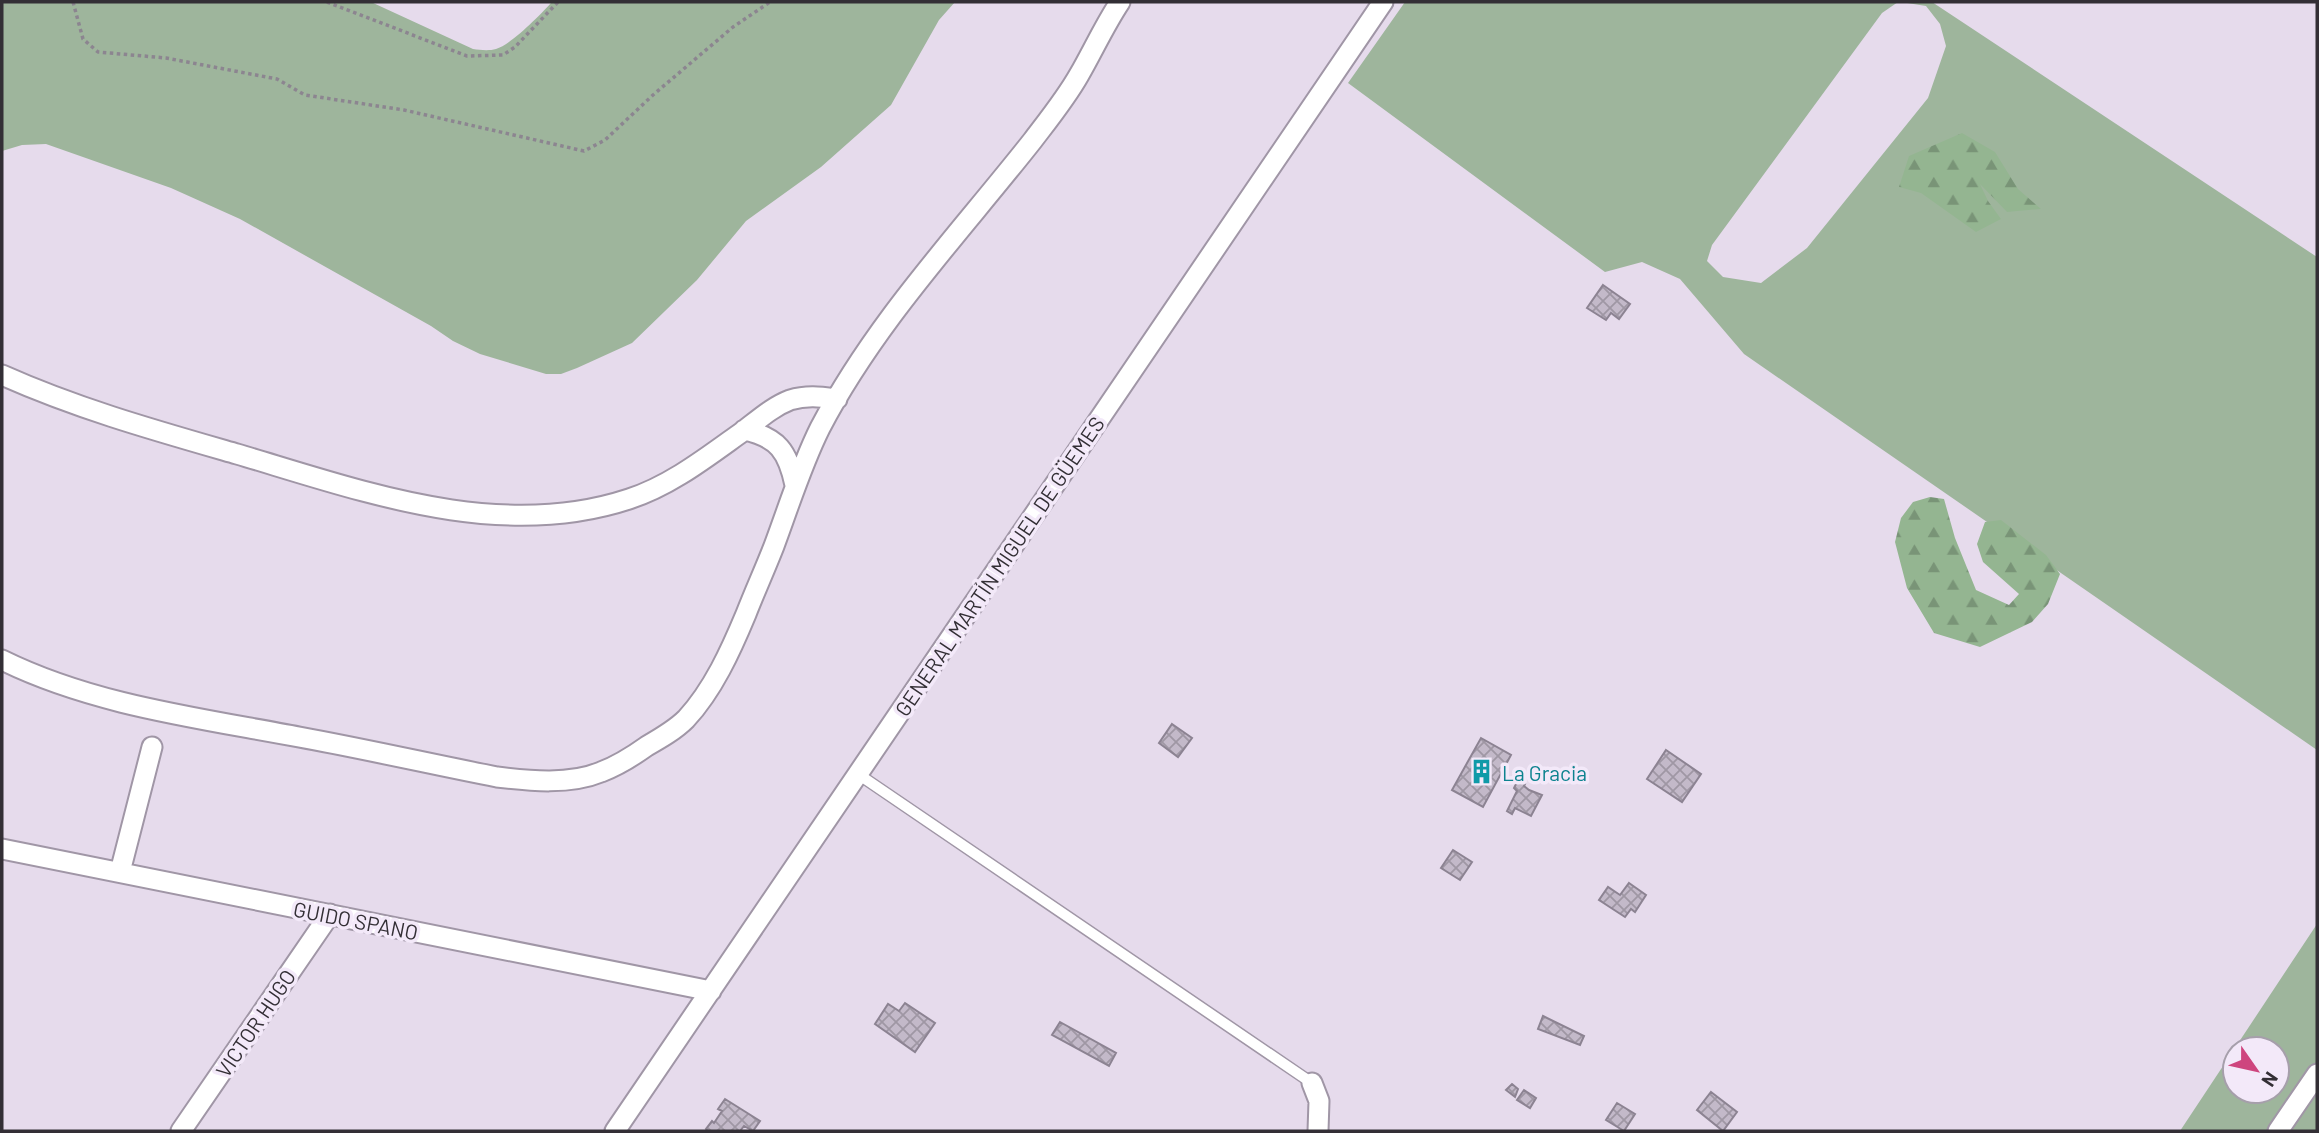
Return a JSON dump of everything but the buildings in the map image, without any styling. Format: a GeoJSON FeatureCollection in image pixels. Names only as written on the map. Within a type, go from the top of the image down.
{"type":"FeatureCollection","features":[{"type":"Feature","properties":{"kind":"street"},"geometry":{"type":"LineString","coordinates":[[2,660],[64,686],[203,720],[302,737],[497,777],[528,781],[584,777],[600,773],[642,750],[675,729],[695,708],[715,678],[736,639],[774,547],[795,485],[821,428],[881,329],[1065,97],[1120,2]]}},
{"type":"Feature","properties":{"kind":"street","name":"GENERAL MARTÍN MIGUEL DE GÜEMES"},"geometry":{"type":"LineString","coordinates":[[615,1131],[1383,2]]}},
{"type":"Feature","properties":{"kind":"street"},"geometry":{"type":"LineString","coordinates":[[2,375],[93,411],[363,491],[412,503],[493,515],[561,514],[597,509],[632,498],[699,462],[769,411],[789,401],[811,396],[837,399]]}},
{"type":"Feature","properties":{"kind":"street"},"geometry":{"type":"LineString","coordinates":[[744,430],[759,433],[779,445],[791,467],[795,485]]}},
{"type":"Feature","properties":{"kind":"street"},"geometry":{"type":"LineString","coordinates":[[120,872],[152,747]]}},
{"type":"Feature","properties":{"kind":"street","name":"GUIDO SPANO"},"geometry":{"type":"LineString","coordinates":[[2,849],[711,991]]}},
{"type":"Feature","properties":{"kind":"street","name":"VICTOR HUGO"},"geometry":{"type":"LineString","coordinates":[[181,1131],[330,914]]}},
{"type":"Feature","properties":{"kind":"street"},"geometry":{"type":"LineString","coordinates":[[2278,1131],[2317,1074]]}},
{"type":"Feature","properties":{"kind":"street"},"geometry":{"type":"LineString","coordinates":[[1312,1083],[1319,1101],[1318,1131]]}},
{"type":"Feature","properties":{"kind":"lane"},"geometry":{"type":"LineString","coordinates":[[858,774],[1312,1083]]}},
{"type":"Feature","properties":{"kind":"path"},"geometry":{"type":"LineString","coordinates":[[73,2],[83,39],[98,52],[166,58],[277,79],[305,95],[404,110],[584,150],[606,140],[653,95],[733,27],[770,2]]}},
{"type":"Feature","properties":{"kind":"path"},"geometry":{"type":"LineString","coordinates":[[327,2],[467,56],[503,55],[515,47],[558,2]]}},
{"type":"Feature","properties":{"kind":"green space"},"geometry":{"type":"Polygon","coordinates":[[[2,2],[371,2],[473,49],[487,50],[510,42],[552,2],[955,2],[939,20],[891,105],[821,167],[746,221],[697,280],[632,343],[561,374],[546,374],[480,354],[453,341],[240,219],[171,188],[46,144],[22,145],[2,151],[2,2]]]}},
{"type":"Feature","properties":{"kind":"green space"},"geometry":{"type":"Polygon","coordinates":[[[1405,2],[1898,2],[1882,13],[1712,245],[1707,261],[1723,277],[1761,283],[1807,248],[1928,98],[1946,46],[1940,24],[1926,6],[1901,2],[1932,2],[2317,257],[2317,750],[1744,354],[1680,279],[1642,262],[1605,272],[1348,83],[1405,2]]]}},
{"type":"Feature","properties":{"kind":"green space"},"geometry":{"type":"Polygon","coordinates":[[[1962,133],[1995,152],[2018,189],[2041,209],[2007,212],[1980,184],[2001,219],[1976,232],[1921,193],[1899,187],[1909,156],[1962,133]]]}},
{"type":"Feature","properties":{"kind":"green space"},"geometry":{"type":"Polygon","coordinates":[[[1930,497],[1944,499],[1955,538],[1976,590],[2009,605],[2019,594],[1983,562],[1977,544],[1985,522],[2001,520],[2046,555],[2060,574],[2048,604],[2032,622],[1980,647],[1934,633],[1907,588],[1895,542],[1901,518],[1913,502],[1930,497]]]}},
{"type":"Feature","properties":{"kind":"green space"},"geometry":{"type":"Polygon","coordinates":[[[2317,924],[2317,1131],[2180,1131],[2221,1069],[2221,1105],[2291,1105],[2291,1035],[2244,1035],[2317,924]]]}},
{"type":"Feature","properties":{"kind":"place","name":"La Gracia"},"geometry":{"type":"Point","coordinates":[1482,772]}}]}
